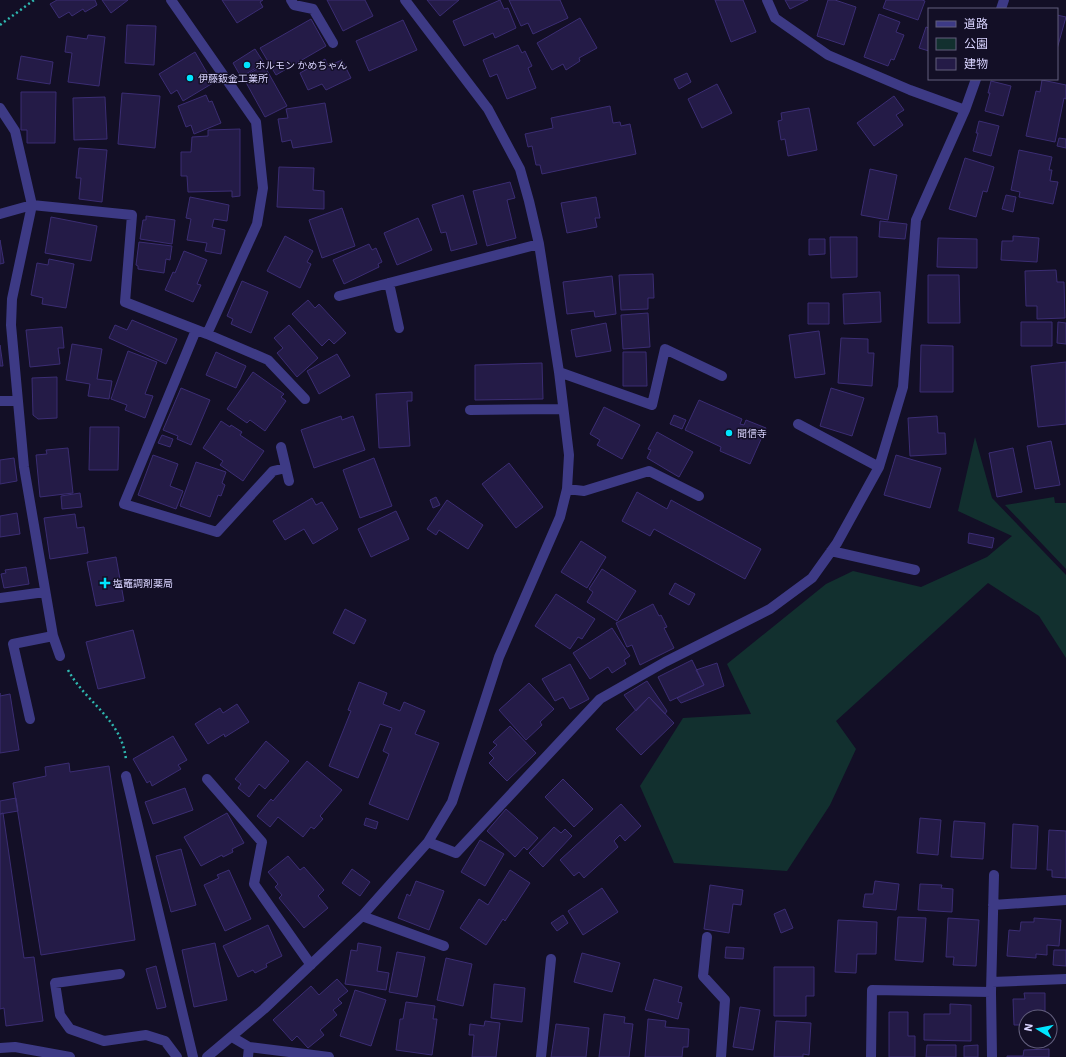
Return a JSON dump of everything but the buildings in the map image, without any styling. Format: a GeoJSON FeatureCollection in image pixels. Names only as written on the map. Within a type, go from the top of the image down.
{"type":"FeatureCollection","features":[{"type":"Feature","properties":{"kind":"street"},"geometry":{"type":"LineString","coordinates":[[171,0],[256,122],[263,188],[257,224],[207,334]]}},
{"type":"Feature","properties":{"kind":"street"},"geometry":{"type":"LineString","coordinates":[[291,0],[294,5],[313,10],[333,43]]}},
{"type":"Feature","properties":{"kind":"street"},"geometry":{"type":"LineString","coordinates":[[207,1057],[232,1037],[362,916],[428,842],[452,802],[499,657],[560,517],[567,489],[569,455],[559,372],[538,244],[529,201],[520,169],[488,109],[405,0]]}},
{"type":"Feature","properties":{"kind":"street"},"geometry":{"type":"LineString","coordinates":[[767,0],[775,18],[828,55],[910,90],[965,110]]}},
{"type":"Feature","properties":{"kind":"street"},"geometry":{"type":"LineString","coordinates":[[428,842],[456,853],[600,699],[665,662],[770,609],[812,578],[837,543],[879,467],[903,387],[916,220],[965,110],[976,80]]}},
{"type":"Feature","properties":{"kind":"street"},"geometry":{"type":"LineString","coordinates":[[0,108],[15,131],[32,205],[12,299],[11,325],[24,467],[53,636],[60,656]]}},
{"type":"Feature","properties":{"kind":"street"},"geometry":{"type":"LineString","coordinates":[[0,214],[32,205],[132,214],[125,302],[268,360],[305,399]]}},
{"type":"Feature","properties":{"kind":"street"},"geometry":{"type":"LineString","coordinates":[[339,296],[538,244]]}},
{"type":"Feature","properties":{"kind":"street"},"geometry":{"type":"LineString","coordinates":[[389,283],[399,328]]}},
{"type":"Feature","properties":{"kind":"street"},"geometry":{"type":"LineString","coordinates":[[196,330],[124,504],[217,532],[273,471],[286,468]]}},
{"type":"Feature","properties":{"kind":"street"},"geometry":{"type":"LineString","coordinates":[[559,372],[652,405],[665,349],[722,376]]}},
{"type":"Feature","properties":{"kind":"street"},"geometry":{"type":"LineString","coordinates":[[0,401],[18,401]]}},
{"type":"Feature","properties":{"kind":"street"},"geometry":{"type":"LineString","coordinates":[[470,410],[563,409]]}},
{"type":"Feature","properties":{"kind":"street"},"geometry":{"type":"LineString","coordinates":[[798,424],[879,467]]}},
{"type":"Feature","properties":{"kind":"street"},"geometry":{"type":"LineString","coordinates":[[281,447],[289,481]]}},
{"type":"Feature","properties":{"kind":"street"},"geometry":{"type":"LineString","coordinates":[[567,489],[584,491],[649,471],[699,496]]}},
{"type":"Feature","properties":{"kind":"street"},"geometry":{"type":"LineString","coordinates":[[831,551],[915,570]]}},
{"type":"Feature","properties":{"kind":"street"},"geometry":{"type":"LineString","coordinates":[[0,598],[45,592]]}},
{"type":"Feature","properties":{"kind":"street"},"geometry":{"type":"LineString","coordinates":[[30,719],[13,644],[53,636]]}},
{"type":"Feature","properties":{"kind":"street"},"geometry":{"type":"LineString","coordinates":[[126,776],[193,1057]]}},
{"type":"Feature","properties":{"kind":"street"},"geometry":{"type":"LineString","coordinates":[[207,780],[262,842],[254,884],[311,965]]}},
{"type":"Feature","properties":{"kind":"street"},"geometry":{"type":"LineString","coordinates":[[992,1057],[994,875]]}},
{"type":"Feature","properties":{"kind":"street"},"geometry":{"type":"LineString","coordinates":[[993,905],[1066,900]]}},
{"type":"Feature","properties":{"kind":"street"},"geometry":{"type":"LineString","coordinates":[[362,916],[444,946]]}},
{"type":"Feature","properties":{"kind":"street"},"geometry":{"type":"LineString","coordinates":[[707,938],[703,976],[725,1000],[721,1057]]}},
{"type":"Feature","properties":{"kind":"street"},"geometry":{"type":"LineString","coordinates":[[541,1057],[551,959]]}},
{"type":"Feature","properties":{"kind":"street"},"geometry":{"type":"LineString","coordinates":[[120,974],[55,983],[60,1015],[70,1029],[104,1041],[146,1035],[165,1041],[177,1057]]}},
{"type":"Feature","properties":{"kind":"street"},"geometry":{"type":"LineString","coordinates":[[871,1057],[872,990],[992,987],[1066,979]]}},
{"type":"Feature","properties":{"kind":"street"},"geometry":{"type":"LineString","coordinates":[[232,1037],[248,1052],[329,1057]]}},
{"type":"Feature","properties":{"kind":"street"},"geometry":{"type":"LineString","coordinates":[[0,1048],[16,1047],[70,1057]]}},
{"type":"Feature","properties":{"kind":"path"},"geometry":{"type":"LineString","coordinates":[[0,25],[34,0]]}},
{"type":"Feature","properties":{"kind":"path"},"geometry":{"type":"LineString","coordinates":[[60,656],[82,691],[105,714],[121,737],[125,757],[126,776]]}},
{"type":"Feature","properties":{"kind":"green space"},"geometry":{"type":"Polygon","coordinates":[[[975,437],[992,498],[1066,575],[1066,658],[1039,616],[988,583],[836,721],[856,749],[830,805],[787,871],[674,863],[640,786],[683,718],[751,714],[727,664],[826,584],[853,571],[921,587],[987,557],[1012,536],[958,511],[975,437]]]}},
{"type":"Feature","properties":{"kind":"green space"},"geometry":{"type":"Polygon","coordinates":[[[1054,497],[1055,503],[1066,503],[1066,569],[1005,505],[1054,497]]]}},
{"type":"Feature","properties":{"kind":"place","name":"ホルモン かめちゃん"},"geometry":{"type":"Point","coordinates":[247,65]}},
{"type":"Feature","properties":{"kind":"place","name":"伊藤鈑金工業所"},"geometry":{"type":"Point","coordinates":[190,78]}},
{"type":"Feature","properties":{"kind":"place","name":"聞信寺"},"geometry":{"type":"Point","coordinates":[729,433]}},
{"type":"Feature","properties":{"kind":"place","name":"塩竈調剤薬局"},"geometry":{"type":"Point","coordinates":[105,583]}}]}
